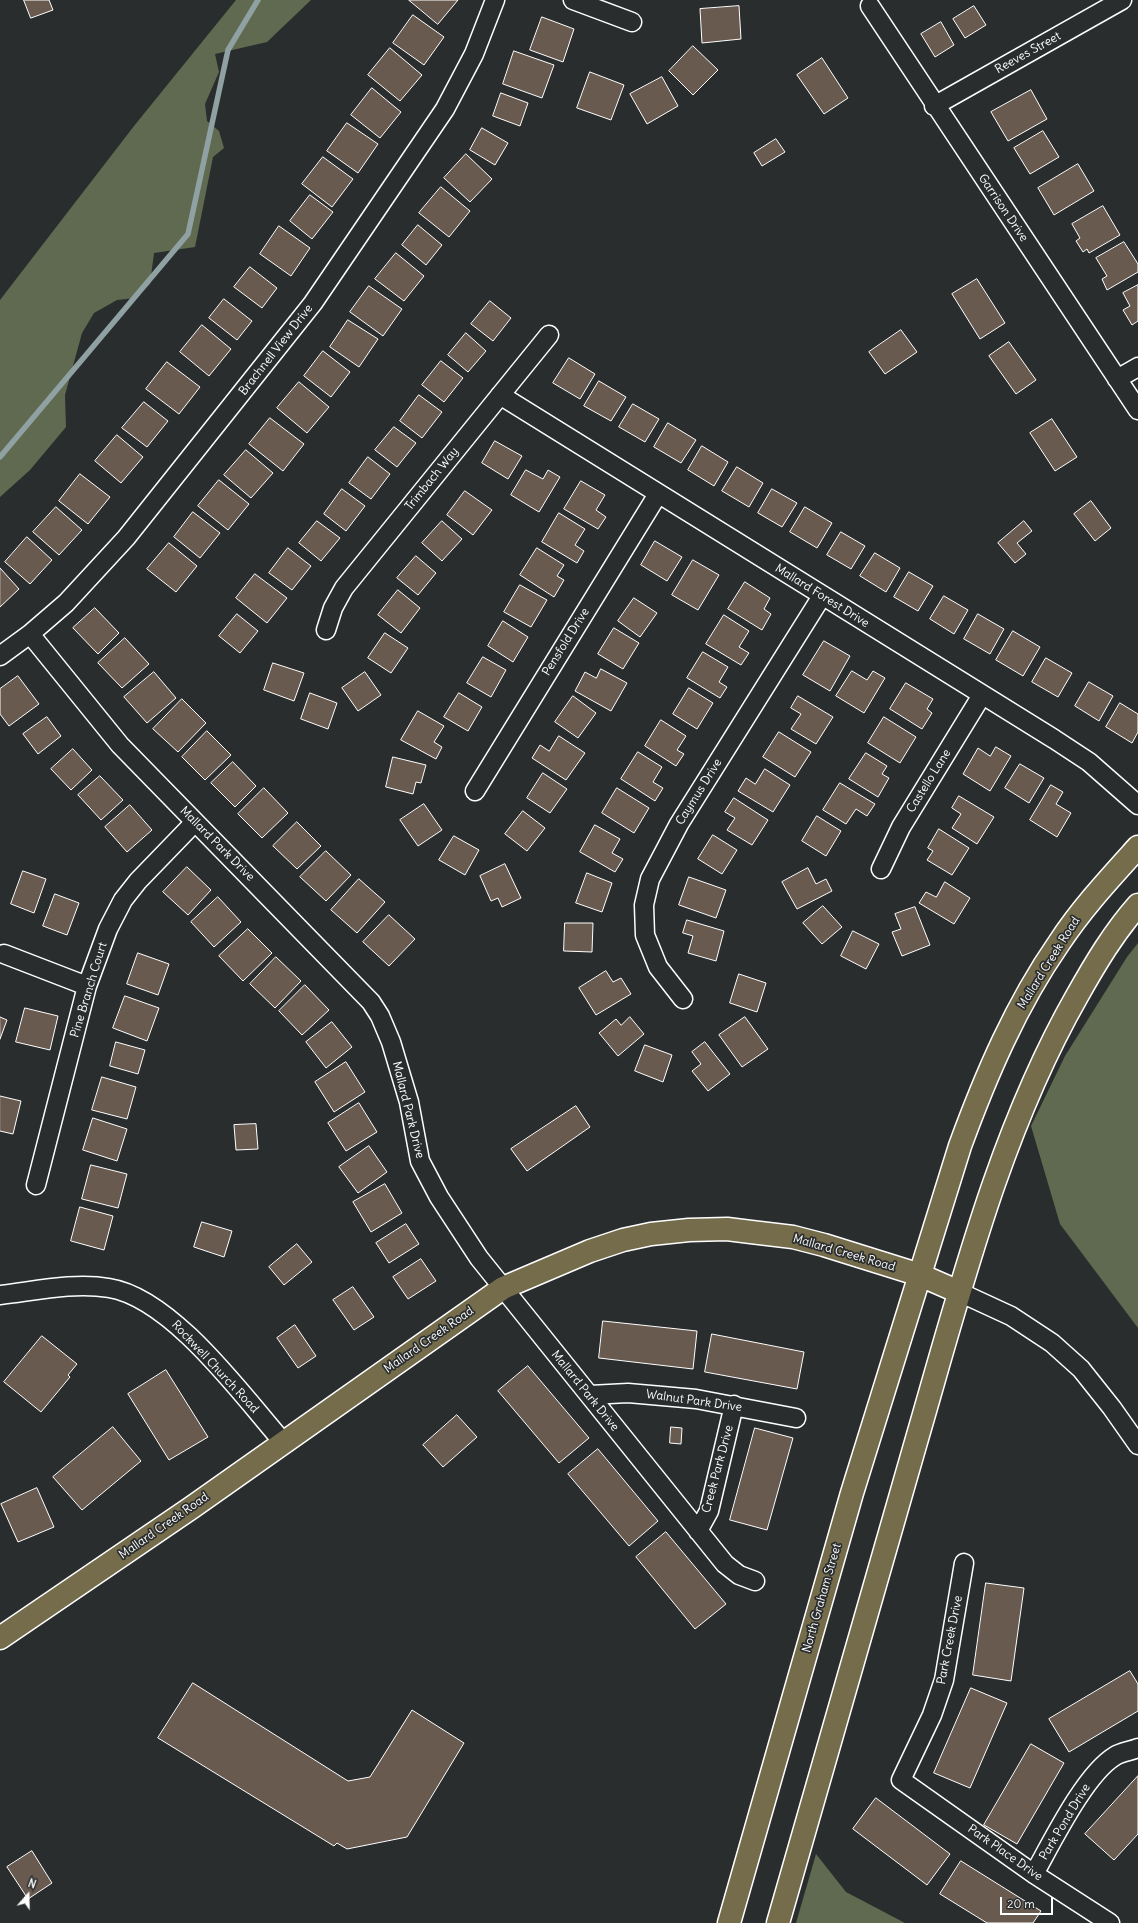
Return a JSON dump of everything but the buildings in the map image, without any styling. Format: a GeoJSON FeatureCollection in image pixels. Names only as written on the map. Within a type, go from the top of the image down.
{"type":"FeatureCollection","features":[{"type":"Feature","properties":{"kind":"main road","name":"Mallard Creek Road"},"geometry":{"type":"LineString","coordinates":[[920,1275],[960,1146],[1001,1044],[1030,989],[1059,943],[1083,909],[1138,847]]}},
{"type":"Feature","properties":{"kind":"main road"},"geometry":{"type":"LineString","coordinates":[[778,1923],[959,1292],[1007,1148],[1026,1096],[1058,1030],[1095,965],[1128,916],[1138,905]]}},
{"type":"Feature","properties":{"kind":"main road","name":"Mallard Creek Road"},"geometry":{"type":"LineString","coordinates":[[0,1638],[192,1508],[283,1442],[503,1288],[590,1251],[623,1240],[651,1234],[689,1230],[727,1229],[793,1237],[824,1245],[920,1275],[959,1292]]}},
{"type":"Feature","properties":{"kind":"main road","name":"North Graham Street"},"geometry":{"type":"LineString","coordinates":[[729,1923],[852,1493],[920,1275]]}},
{"type":"Feature","properties":{"kind":"street","name":"Brachnell View Drive"},"geometry":{"type":"LineString","coordinates":[[0,656],[30,634],[66,603],[126,538],[313,302],[445,109],[474,54],[495,0]]}},
{"type":"Feature","properties":{"kind":"street"},"geometry":{"type":"LineString","coordinates":[[573,0],[632,22]]}},
{"type":"Feature","properties":{"kind":"street","name":"Reeves Street"},"geometry":{"type":"LineString","coordinates":[[934,106],[1122,0]]}},
{"type":"Feature","properties":{"kind":"street","name":"Garrison Drive"},"geometry":{"type":"LineString","coordinates":[[870,6],[934,106],[1138,410]]}},
{"type":"Feature","properties":{"kind":"street","name":"Trimbach Way"},"geometry":{"type":"LineString","coordinates":[[326,630],[333,608],[344,588],[549,335]]}},
{"type":"Feature","properties":{"kind":"street"},"geometry":{"type":"LineString","coordinates":[[1117,379],[1138,367]]}},
{"type":"Feature","properties":{"kind":"street","name":"Mallard Forest Drive"},"geometry":{"type":"LineString","coordinates":[[500,395],[1089,762],[1138,806]]}},
{"type":"Feature","properties":{"kind":"street","name":"Pensfold Drive"},"geometry":{"type":"LineString","coordinates":[[475,791],[658,494]]}},
{"type":"Feature","properties":{"kind":"street","name":"Caymus Drive"},"geometry":{"type":"LineString","coordinates":[[683,999],[658,967],[645,935],[644,905],[650,880],[679,824],[822,596]]}},
{"type":"Feature","properties":{"kind":"street","name":"Mallard Park Drive"},"geometry":{"type":"LineString","coordinates":[[30,634],[120,745],[324,951],[371,1002],[380,1016],[391,1042],[409,1102],[420,1161],[439,1197],[479,1258],[725,1564],[739,1575],[755,1581]]}},
{"type":"Feature","properties":{"kind":"street","name":"Castello Lane"},"geometry":{"type":"LineString","coordinates":[[881,869],[901,827],[982,695]]}},
{"type":"Feature","properties":{"kind":"street","name":"Pine Branch Court"},"geometry":{"type":"LineString","coordinates":[[36,1185],[87,986],[108,929],[123,900],[138,880],[195,822]]}},
{"type":"Feature","properties":{"kind":"street"},"geometry":{"type":"LineString","coordinates":[[4,954],[87,986]]}},
{"type":"Feature","properties":{"kind":"street","name":"Rockwell Church Road"},"geometry":{"type":"LineString","coordinates":[[0,1295],[84,1286],[110,1288],[135,1296],[156,1308],[179,1326],[217,1366],[283,1442]]}},
{"type":"Feature","properties":{"kind":"street"},"geometry":{"type":"LineString","coordinates":[[959,1292],[1011,1316],[1052,1343],[1081,1369],[1112,1408],[1138,1445]]}},
{"type":"Feature","properties":{"kind":"street","name":"Walnut Park Drive"},"geometry":{"type":"LineString","coordinates":[[590,1395],[628,1393],[696,1399],[796,1418]]}},
{"type":"Feature","properties":{"kind":"street","name":"Creek Park Drive"},"geometry":{"type":"LineString","coordinates":[[698,1532],[709,1511],[734,1406]]}},
{"type":"Feature","properties":{"kind":"street","name":"Park Creek Drive"},"geometry":{"type":"LineString","coordinates":[[901,1780],[932,1715],[944,1680],[964,1563]]}},
{"type":"Feature","properties":{"kind":"street","name":"Park Pond Drive"},"geometry":{"type":"LineString","coordinates":[[1034,1874],[1076,1801],[1093,1776],[1115,1756],[1138,1748]]}},
{"type":"Feature","properties":{"kind":"street","name":"Park Place Drive"},"geometry":{"type":"LineString","coordinates":[[901,1780],[1034,1874],[1110,1923]]}},
{"type":"Feature","properties":{"kind":"green space"},"geometry":{"type":"Polygon","coordinates":[[[236,0],[311,0],[267,42],[215,54],[219,72],[205,104],[207,121],[219,131],[224,148],[213,157],[195,247],[154,253],[150,284],[135,298],[117,300],[94,313],[82,333],[65,395],[66,427],[30,470],[0,497],[0,300],[134,126],[236,0]]]}},
{"type":"Feature","properties":{"kind":"green space"},"geometry":{"type":"Polygon","coordinates":[[[1138,943],[1138,1328],[1060,1224],[1031,1126],[1065,1056],[1127,957],[1138,943]]]}},
{"type":"Feature","properties":{"kind":"green space"},"geometry":{"type":"Polygon","coordinates":[[[816,1854],[846,1892],[905,1923],[796,1923],[816,1854]]]}},
{"type":"Feature","properties":{"kind":"waterway"},"geometry":{"type":"LineString","coordinates":[[0,457],[188,234],[228,50],[258,0]]}}]}
